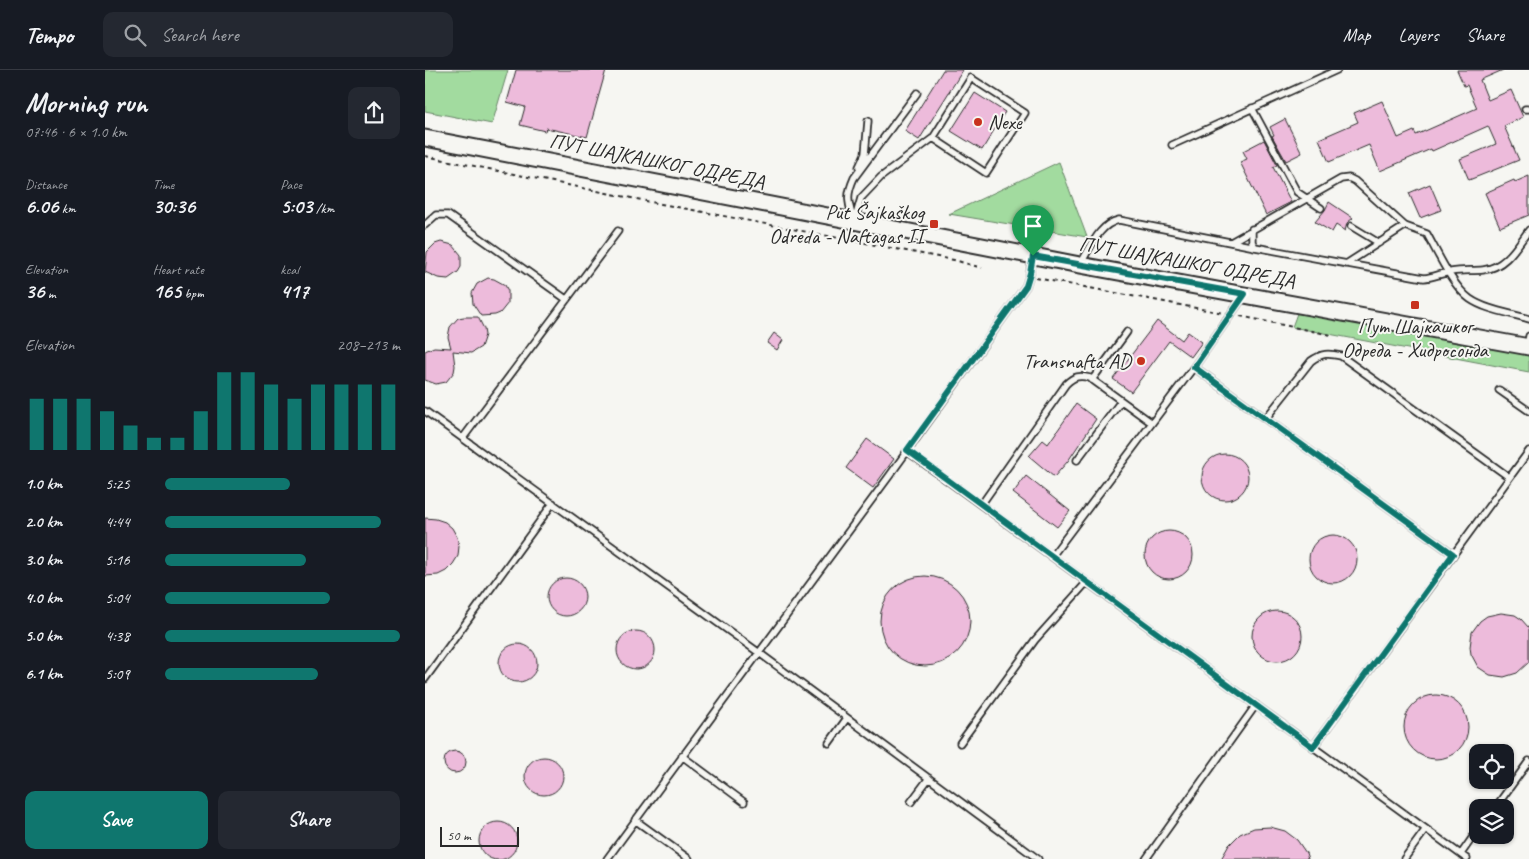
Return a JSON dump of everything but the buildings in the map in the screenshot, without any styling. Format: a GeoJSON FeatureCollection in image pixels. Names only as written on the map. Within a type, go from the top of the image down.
{"type":"FeatureCollection","features":[{"type":"Feature","properties":{"kind":"street","name":"ПУТ ШАЈКАШКОГ ОДРЕДА"},"geometry":{"type":"LineString","coordinates":[[425,138],[1080,265],[1528,343]]}},
{"type":"Feature","properties":{"kind":"lane"},"geometry":{"type":"LineString","coordinates":[[1172,145],[1337,70]]}},
{"type":"Feature","properties":{"kind":"lane"},"geometry":{"type":"LineString","coordinates":[[854,221],[861,198],[881,177],[933,138],[971,78],[1025,113],[986,173],[933,138]]}},
{"type":"Feature","properties":{"kind":"lane"},"geometry":{"type":"LineString","coordinates":[[853,178],[917,93]]}},
{"type":"Feature","properties":{"kind":"lane"},"geometry":{"type":"LineString","coordinates":[[1252,108],[1297,192],[1321,208]]}},
{"type":"Feature","properties":{"kind":"lane"},"geometry":{"type":"LineString","coordinates":[[854,221],[847,199],[853,178],[865,154],[868,121]]}},
{"type":"Feature","properties":{"kind":"lane"},"geometry":{"type":"LineString","coordinates":[[1231,242],[1341,179],[1349,178],[1355,181],[1405,226],[1427,234],[1458,287],[1469,298],[1480,304],[1529,319]]}},
{"type":"Feature","properties":{"kind":"lane"},"geometry":{"type":"LineString","coordinates":[[425,225],[436,215],[448,215],[566,299]]}},
{"type":"Feature","properties":{"kind":"lane"},"geometry":{"type":"LineString","coordinates":[[1080,265],[1104,226],[1119,220],[1424,278],[1449,272],[1485,270],[1499,264],[1510,256],[1529,230]]}},
{"type":"Feature","properties":{"kind":"lane"},"geometry":{"type":"LineString","coordinates":[[1351,226],[1379,243]]}},
{"type":"Feature","properties":{"kind":"lane"},"geometry":{"type":"LineString","coordinates":[[1346,264],[1405,226]]}},
{"type":"Feature","properties":{"kind":"lane"},"geometry":{"type":"LineString","coordinates":[[1252,229],[1252,242],[1255,247]]}},
{"type":"Feature","properties":{"kind":"lane"},"geometry":{"type":"LineString","coordinates":[[463,438],[617,231]]}},
{"type":"Feature","properties":{"kind":"lane"},"geometry":{"type":"LineString","coordinates":[[607,859],[890,475],[1026,286],[1033,256]]}},
{"type":"Feature","properties":{"kind":"lane"},"geometry":{"type":"LineString","coordinates":[[1052,556],[1194,367],[1245,294]]}},
{"type":"Feature","properties":{"kind":"lane"},"geometry":{"type":"LineString","coordinates":[[1092,380],[1127,332]]}},
{"type":"Feature","properties":{"kind":"lane"},"geometry":{"type":"LineString","coordinates":[[1266,418],[1311,361],[1320,355],[1330,353],[1341,356],[1509,478]]}},
{"type":"Feature","properties":{"kind":"lane"},"geometry":{"type":"LineString","coordinates":[[1194,367],[1453,554]]}},
{"type":"Feature","properties":{"kind":"lane"},"geometry":{"type":"LineString","coordinates":[[981,505],[1072,378],[1081,376],[1092,380],[1152,423]]}},
{"type":"Feature","properties":{"kind":"lane"},"geometry":{"type":"LineString","coordinates":[[1499,390],[1529,411]]}},
{"type":"Feature","properties":{"kind":"lane"},"geometry":{"type":"LineString","coordinates":[[1077,460],[1121,401]]}},
{"type":"Feature","properties":{"kind":"lane"},"geometry":{"type":"LineString","coordinates":[[425,411],[758,652],[1038,859]]}},
{"type":"Feature","properties":{"kind":"lane"},"geometry":{"type":"LineString","coordinates":[[907,450],[1467,859]]}},
{"type":"Feature","properties":{"kind":"lane"},"geometry":{"type":"LineString","coordinates":[[1313,747],[1529,451]]}},
{"type":"Feature","properties":{"kind":"lane"},"geometry":{"type":"LineString","coordinates":[[425,678],[553,503]]}},
{"type":"Feature","properties":{"kind":"lane"},"geometry":{"type":"LineString","coordinates":[[960,743],[1035,640],[1087,582]]}},
{"type":"Feature","properties":{"kind":"lane"},"geometry":{"type":"LineString","coordinates":[[1146,859],[1256,705]]}},
{"type":"Feature","properties":{"kind":"lane"},"geometry":{"type":"LineString","coordinates":[[829,743],[847,718]]}},
{"type":"Feature","properties":{"kind":"lane"},"geometry":{"type":"LineString","coordinates":[[682,756],[744,802]]}},
{"type":"Feature","properties":{"kind":"lane"},"geometry":{"type":"LineString","coordinates":[[1502,799],[1529,761]]}},
{"type":"Feature","properties":{"kind":"lane"},"geometry":{"type":"LineString","coordinates":[[911,802],[929,778]]}},
{"type":"Feature","properties":{"kind":"lane"},"geometry":{"type":"LineString","coordinates":[[635,820],[689,859]]}},
{"type":"Feature","properties":{"kind":"lane"},"geometry":{"type":"LineString","coordinates":[[1404,859],[1426,829]]}},
{"type":"Feature","properties":{"kind":"lane"},"geometry":{"type":"LineString","coordinates":[[1461,854],[1469,842]]}},
{"type":"Feature","properties":{"kind":"path"},"geometry":{"type":"LineString","coordinates":[[425,156],[661,204],[954,260],[982,268]]}},
{"type":"Feature","properties":{"kind":"path"},"geometry":{"type":"LineString","coordinates":[[1029,276],[1331,335]]}},
{"type":"Feature","properties":{"kind":"green space"},"geometry":{"type":"Polygon","coordinates":[[[425,70],[508,70],[492,124],[425,111],[425,70]]]}},
{"type":"Feature","properties":{"kind":"green space"},"geometry":{"type":"Polygon","coordinates":[[[1059,162],[1087,237],[949,214],[1059,162]]]}},
{"type":"Feature","properties":{"kind":"green space"},"geometry":{"type":"Polygon","coordinates":[[[1299,308],[1529,354],[1529,372],[1292,327],[1299,308]]]}},
{"type":"Feature","properties":{"kind":"place","name":"Nexe"},"geometry":{"type":"Point","coordinates":[978,122]}},
{"type":"Feature","properties":{"kind":"place","name":"Put Šajkaškog Odreda - Naftagas II"},"geometry":{"type":"Point","coordinates":[934,224]}},
{"type":"Feature","properties":{"kind":"place","name":"Пут Шајкашког Одреда - Хидросонда"},"geometry":{"type":"Point","coordinates":[1415,305]}},
{"type":"Feature","properties":{"kind":"place","name":"Transnafta AD"},"geometry":{"type":"Point","coordinates":[1141,361]}},
{"type":"Feature","properties":{"kind":"route"},"geometry":{"type":"LineString","coordinates":[[1033,256],[1245,294],[1194,367],[1453,554],[1313,747],[907,450],[1026,286],[1033,256]]}}]}
